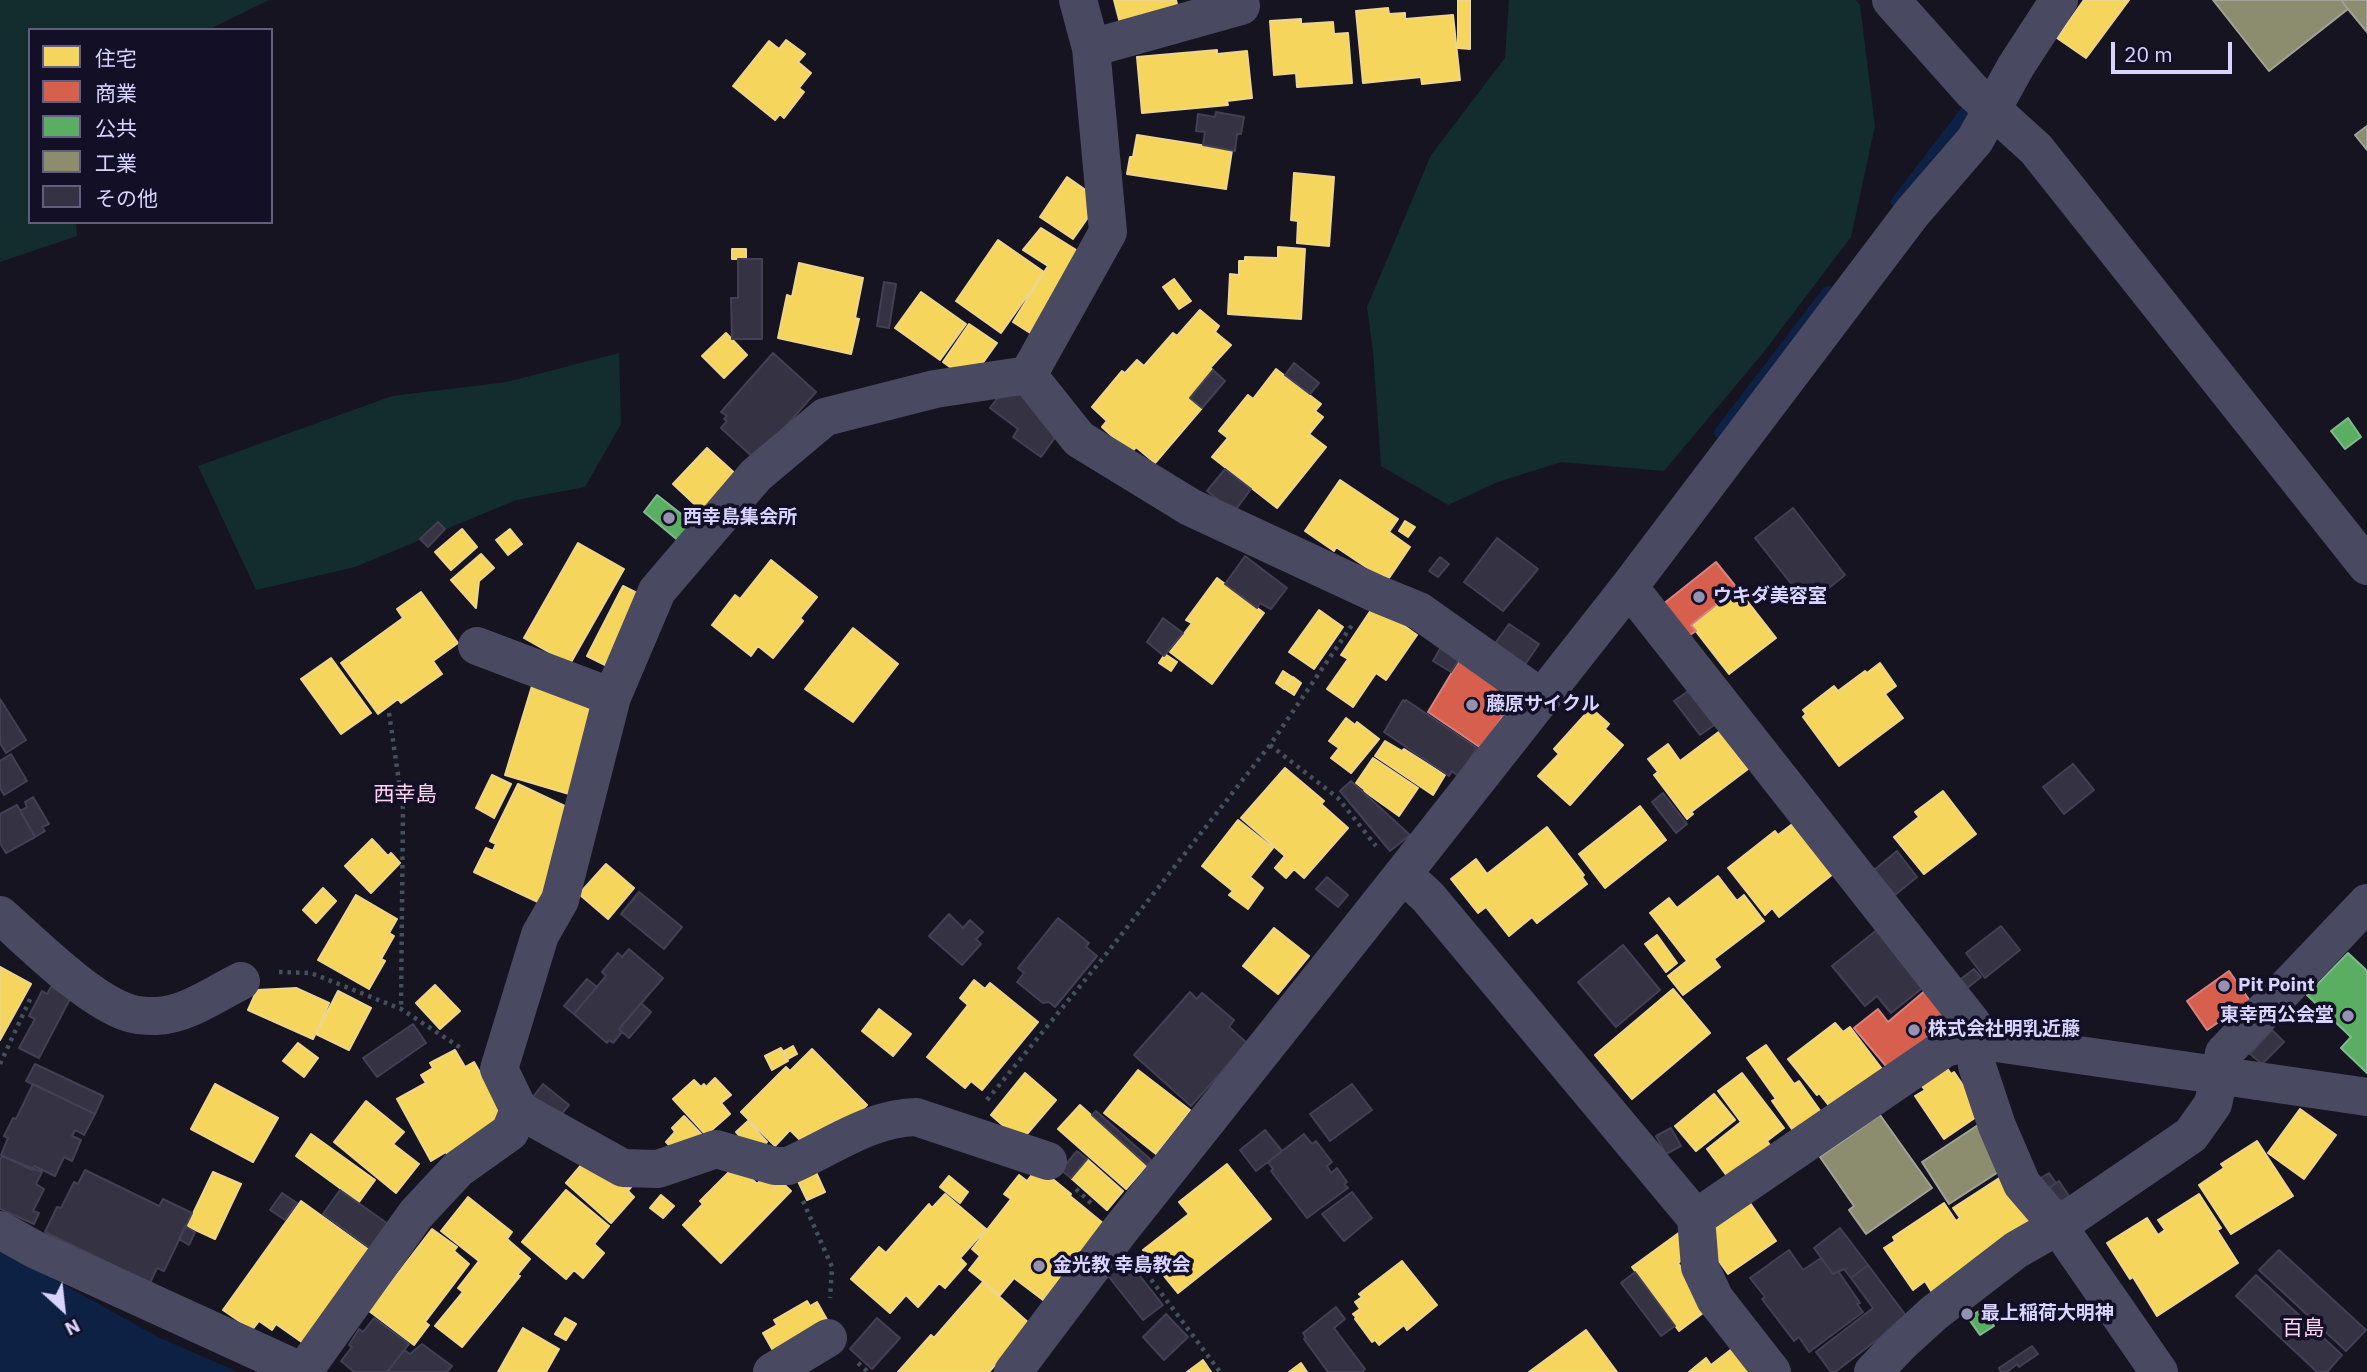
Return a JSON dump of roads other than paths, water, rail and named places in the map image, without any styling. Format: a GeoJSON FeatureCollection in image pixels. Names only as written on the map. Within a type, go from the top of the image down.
{"type":"FeatureCollection","features":[{"type":"Feature","properties":{"kind":"street"},"geometry":{"type":"LineString","coordinates":[[1028,375],[1108,232],[1091,48],[1078,0]]}},
{"type":"Feature","properties":{"kind":"street"},"geometry":{"type":"LineString","coordinates":[[1091,48],[1241,6],[1240,0]]}},
{"type":"Feature","properties":{"kind":"street"},"geometry":{"type":"LineString","coordinates":[[1891,0],[1984,102],[2036,149],[2367,566]]}},
{"type":"Feature","properties":{"kind":"street"},"geometry":{"type":"LineString","coordinates":[[1013,1372],[1117,1234],[1629,587],[1912,214],[1975,141],[1984,102],[2016,66],[2059,0]]}},
{"type":"Feature","properties":{"kind":"street"},"geometry":{"type":"LineString","coordinates":[[1028,375],[1079,439],[1190,507],[1419,611],[1542,698]]}},
{"type":"Feature","properties":{"kind":"street"},"geometry":{"type":"LineString","coordinates":[[1028,375],[935,389],[825,416],[756,475],[657,591],[612,697],[560,900],[540,935],[499,1069],[519,1110],[623,1168],[658,1169],[716,1149],[775,1166],[788,1166],[880,1122],[916,1117],[1048,1161]]}},
{"type":"Feature","properties":{"kind":"street"},"geometry":{"type":"LineString","coordinates":[[1629,587],[1972,1023],[1977,1053],[1997,1126],[2022,1184],[2058,1226],[2159,1372]]}},
{"type":"Feature","properties":{"kind":"street"},"geometry":{"type":"LineString","coordinates":[[477,646],[612,697]]}},
{"type":"Feature","properties":{"kind":"street"},"geometry":{"type":"LineString","coordinates":[[1403,874],[1428,897],[1697,1224],[1700,1267],[1715,1299],[1772,1372]]}},
{"type":"Feature","properties":{"kind":"street"},"geometry":{"type":"LineString","coordinates":[[1874,1372],[1900,1343],[1934,1313],[2016,1250],[2058,1226],[2191,1135],[2216,1090],[2224,1053],[2367,903]]}},
{"type":"Feature","properties":{"kind":"street"},"geometry":{"type":"LineString","coordinates":[[0,915],[48,958],[102,1000],[131,1014],[158,1016],[187,1008],[241,981]]}},
{"type":"Feature","properties":{"kind":"street"},"geometry":{"type":"LineString","coordinates":[[1697,1224],[1945,1048],[2216,1090],[2367,1097]]}},
{"type":"Feature","properties":{"kind":"street"},"geometry":{"type":"LineString","coordinates":[[0,1230],[34,1249],[303,1372],[415,1214],[458,1170],[510,1132],[519,1110]]}},
{"type":"Feature","properties":{"kind":"street"},"geometry":{"type":"LineString","coordinates":[[772,1372],[828,1338]]}},
{"type":"Feature","properties":{"kind":"water"},"geometry":{"type":"Polygon","coordinates":[[[0,1249],[158,1337],[238,1372],[0,1372],[0,1249]]]}},
{"type":"Feature","properties":{"kind":"waterway"},"geometry":{"type":"LineString","coordinates":[[1897,202],[1975,100]]}},
{"type":"Feature","properties":{"kind":"waterway"},"geometry":{"type":"LineString","coordinates":[[1720,433],[1828,292]]}},
{"type":"Feature","properties":{"kind":"place","name":"西幸島集会所"},"geometry":{"type":"Point","coordinates":[669,518]}},
{"type":"Feature","properties":{"kind":"place","name":"ウキダ美容室"},"geometry":{"type":"Point","coordinates":[1699,597]}},
{"type":"Feature","properties":{"kind":"place","name":"藤原サイクル"},"geometry":{"type":"Point","coordinates":[1472,705]}},
{"type":"Feature","properties":{"kind":"place","name":"Pit Point"},"geometry":{"type":"Point","coordinates":[2224,986]}},
{"type":"Feature","properties":{"kind":"place","name":"東幸西公会堂"},"geometry":{"type":"Point","coordinates":[2348,1016]}},
{"type":"Feature","properties":{"kind":"place","name":"株式会社明乳近藤"},"geometry":{"type":"Point","coordinates":[1914,1030]}},
{"type":"Feature","properties":{"kind":"place","name":"金光教 幸島教会"},"geometry":{"type":"Point","coordinates":[1039,1266]}},
{"type":"Feature","properties":{"kind":"place","name":"最上稲荷大明神"},"geometry":{"type":"Point","coordinates":[1967,1314]}},
{"type":"Feature","properties":{"kind":"district","name":"西幸島"},"geometry":{"type":"Point","coordinates":[405,795]}},
{"type":"Feature","properties":{"kind":"district","name":"百島"},"geometry":{"type":"Point","coordinates":[2303,1329]}}]}
